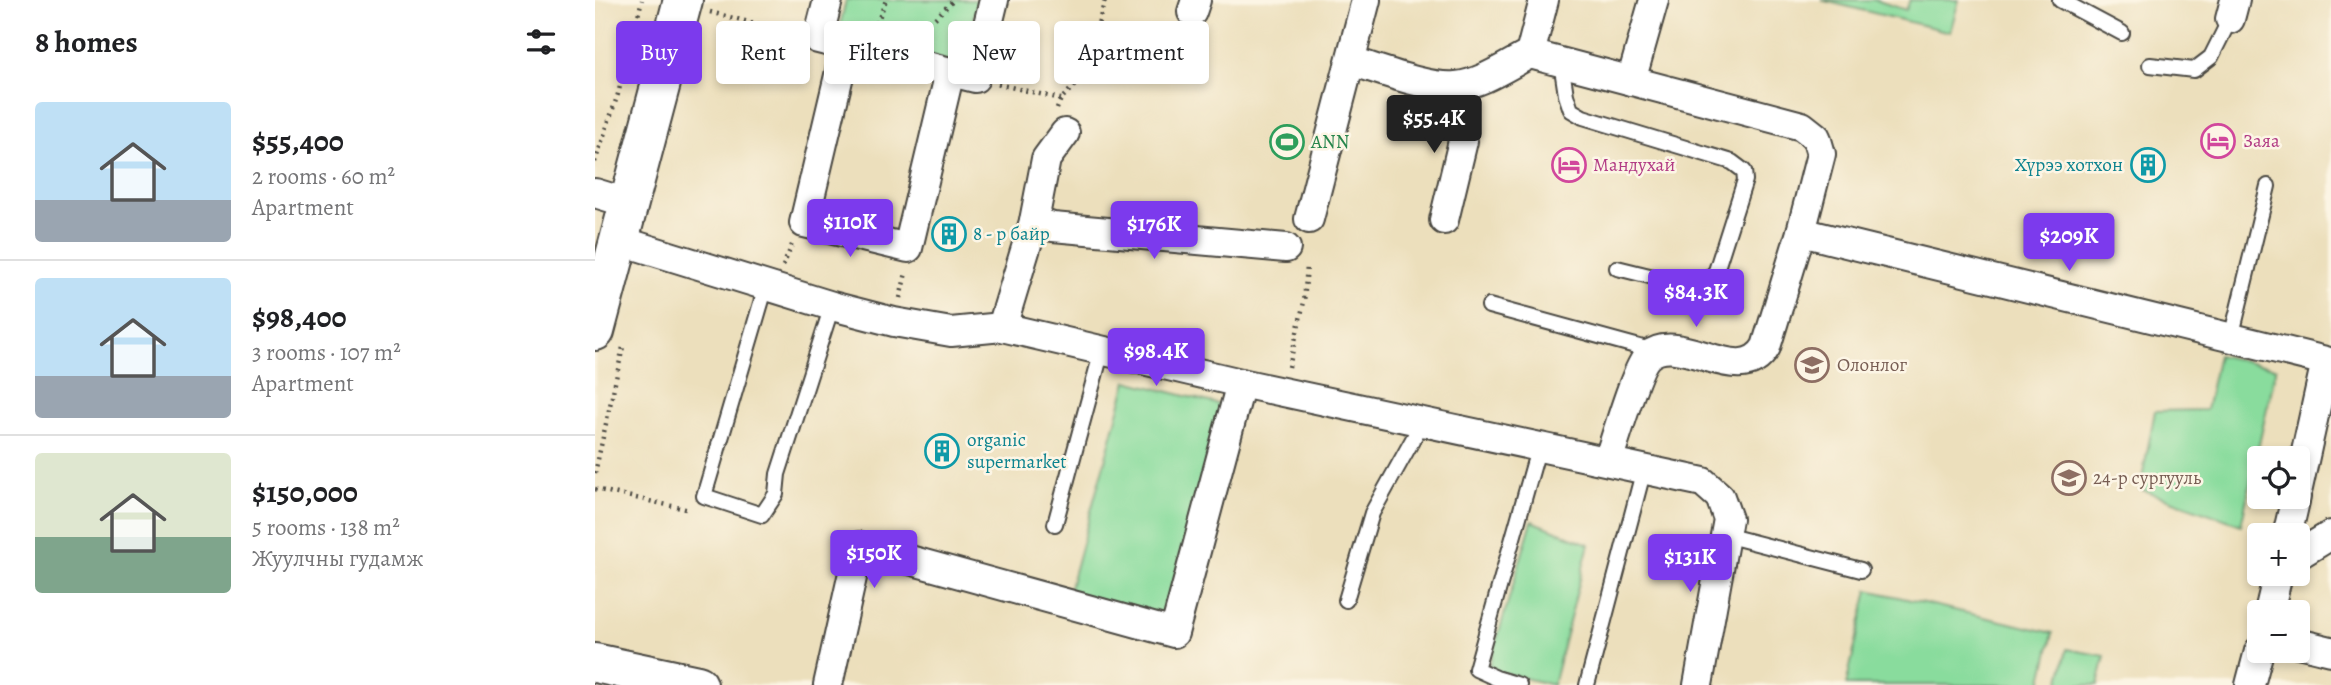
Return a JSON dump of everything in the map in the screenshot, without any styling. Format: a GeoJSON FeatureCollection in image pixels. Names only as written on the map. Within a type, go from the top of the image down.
{"type":"FeatureCollection","features":[{"type":"Feature","properties":{"kind":"main road"},"geometry":{"type":"LineString","coordinates":[[595,331],[618,240],[612,198],[695,5]]}},
{"type":"Feature","properties":{"kind":"main road"},"geometry":{"type":"LineString","coordinates":[[595,663],[698,685]]}},
{"type":"Feature","properties":{"kind":"street"},"geometry":{"type":"LineString","coordinates":[[824,41],[818,40],[828,0]]}},
{"type":"Feature","properties":{"kind":"street"},"geometry":{"type":"LineString","coordinates":[[985,21],[994,0]]}},
{"type":"Feature","properties":{"kind":"street"},"geometry":{"type":"LineString","coordinates":[[1309,219],[1366,0]]}},
{"type":"Feature","properties":{"kind":"street"},"geometry":{"type":"LineString","coordinates":[[1530,54],[1544,0]]}},
{"type":"Feature","properties":{"kind":"street"},"geometry":{"type":"LineString","coordinates":[[1630,81],[1654,0]]}},
{"type":"Feature","properties":{"kind":"street"},"geometry":{"type":"LineString","coordinates":[[1351,61],[1439,86],[1457,86],[1476,81],[1530,54],[1802,126],[1816,136],[1821,153],[1801,232],[1766,346],[1755,360],[1739,363],[1674,349],[1654,351],[1641,365],[1608,461]]}},
{"type":"Feature","properties":{"kind":"street"},"geometry":{"type":"LineString","coordinates":[[837,84],[804,223],[908,248],[960,84]]}},
{"type":"Feature","properties":{"kind":"street"},"geometry":{"type":"LineString","coordinates":[[1439,86],[1452,104],[1463,141],[1444,219]]}},
{"type":"Feature","properties":{"kind":"street"},"geometry":{"type":"LineString","coordinates":[[1002,327],[1034,221],[1046,159],[1065,133]]}},
{"type":"Feature","properties":{"kind":"street"},"geometry":{"type":"LineString","coordinates":[[1034,221],[1053,228],[1286,248]]}},
{"type":"Feature","properties":{"kind":"street"},"geometry":{"type":"LineString","coordinates":[[1801,232],[2326,361],[2307,446]]}},
{"type":"Feature","properties":{"kind":"street"},"geometry":{"type":"LineString","coordinates":[[618,240],[832,306],[894,321],[951,331],[1002,327],[1241,383],[1703,482],[1713,488],[1728,519],[1698,685]]}},
{"type":"Feature","properties":{"kind":"street"},"geometry":{"type":"LineString","coordinates":[[828,685],[859,546],[1174,633],[1241,383]]}},
{"type":"Feature","properties":{"kind":"street"},"geometry":{"type":"LineString","coordinates":[[2310,548],[2331,535]]}},
{"type":"Feature","properties":{"kind":"street"},"geometry":{"type":"LineString","coordinates":[[2310,646],[2331,651]]}},
{"type":"Feature","properties":{"kind":"street"},"geometry":{"type":"LineString","coordinates":[[2250,685],[2256,663]]}},
{"type":"Feature","properties":{"kind":"lane"},"geometry":{"type":"LineString","coordinates":[[2060,0],[2122,33]]}},
{"type":"Feature","properties":{"kind":"lane"},"geometry":{"type":"LineString","coordinates":[[2150,65],[2194,70],[2211,57],[2233,10]]}},
{"type":"Feature","properties":{"kind":"lane"},"geometry":{"type":"LineString","coordinates":[[1561,62],[1571,110],[1583,117],[1732,162],[1744,171],[1745,180],[1716,271],[1707,281],[1686,285],[1617,268]]}},
{"type":"Feature","properties":{"kind":"lane"},"geometry":{"type":"LineString","coordinates":[[2231,338],[2268,186]]}},
{"type":"Feature","properties":{"kind":"lane"},"geometry":{"type":"LineString","coordinates":[[771,287],[704,496],[762,516],[776,494],[778,474],[832,306]]}},
{"type":"Feature","properties":{"kind":"lane"},"geometry":{"type":"LineString","coordinates":[[1489,306],[1654,351]]}},
{"type":"Feature","properties":{"kind":"lane"},"geometry":{"type":"LineString","coordinates":[[1055,524],[1102,350]]}},
{"type":"Feature","properties":{"kind":"lane"},"geometry":{"type":"LineString","coordinates":[[1346,600],[1371,513],[1423,421]]}},
{"type":"Feature","properties":{"kind":"lane"},"geometry":{"type":"LineString","coordinates":[[1519,685],[1476,669],[1539,446]]}},
{"type":"Feature","properties":{"kind":"lane"},"geometry":{"type":"LineString","coordinates":[[1587,685],[1644,469]]}},
{"type":"Feature","properties":{"kind":"lane"},"geometry":{"type":"LineString","coordinates":[[1725,535],[1861,570]]}},
{"type":"Feature","properties":{"kind":"path"},"geometry":{"type":"LineString","coordinates":[[595,162],[618,94],[642,0]]}},
{"type":"Feature","properties":{"kind":"path"},"geometry":{"type":"LineString","coordinates":[[878,21],[886,0]]}},
{"type":"Feature","properties":{"kind":"path"},"geometry":{"type":"LineString","coordinates":[[935,18],[954,0]]}},
{"type":"Feature","properties":{"kind":"path"},"geometry":{"type":"LineString","coordinates":[[695,5],[818,40]]}},
{"type":"Feature","properties":{"kind":"path"},"geometry":{"type":"LineString","coordinates":[[1000,84],[1061,99]]}},
{"type":"Feature","properties":{"kind":"path"},"geometry":{"type":"LineString","coordinates":[[1284,392],[1304,302],[1309,219]]}},
{"type":"Feature","properties":{"kind":"path"},"geometry":{"type":"LineString","coordinates":[[771,287],[804,223]]}},
{"type":"Feature","properties":{"kind":"path"},"geometry":{"type":"LineString","coordinates":[[894,321],[908,265],[908,248]]}},
{"type":"Feature","properties":{"kind":"path"},"geometry":{"type":"LineString","coordinates":[[595,489],[689,510],[704,496]]}},
{"type":"Feature","properties":{"kind":"green space"},"geometry":{"type":"Polygon","coordinates":[[[846,0],[978,0],[973,21],[948,21],[948,63],[934,59],[934,21],[841,21],[846,0]]]}},
{"type":"Feature","properties":{"kind":"green space"},"geometry":{"type":"Polygon","coordinates":[[[1821,0],[1875,0],[1906,10],[1910,0],[1959,0],[1950,32],[1821,0]]]}},
{"type":"Feature","properties":{"kind":"green space"},"geometry":{"type":"Polygon","coordinates":[[[2218,355],[2276,368],[2259,446],[2247,446],[2247,498],[2241,525],[2140,489],[2155,411],[2206,410],[2218,355]]]}},
{"type":"Feature","properties":{"kind":"green space"},"geometry":{"type":"Polygon","coordinates":[[[1127,381],[1221,405],[1165,618],[1068,594],[1127,381]]]}},
{"type":"Feature","properties":{"kind":"green space"},"geometry":{"type":"Polygon","coordinates":[[[1532,521],[1589,544],[1553,685],[1488,669],[1532,521]]]}},
{"type":"Feature","properties":{"kind":"green space"},"geometry":{"type":"Polygon","coordinates":[[[1868,590],[2053,633],[2041,685],[1846,685],[1868,590]]]}},
{"type":"Feature","properties":{"kind":"green space"},"geometry":{"type":"Polygon","coordinates":[[[2067,649],[2105,656],[2098,685],[2059,685],[2067,649]]]}},
{"type":"Feature","properties":{"kind":"place","name":"Заяа"},"geometry":{"type":"Point","coordinates":[2218,141]}},
{"type":"Feature","properties":{"kind":"place","name":"ANN"},"geometry":{"type":"Point","coordinates":[1287,142]}},
{"type":"Feature","properties":{"kind":"place","name":"Мандухай"},"geometry":{"type":"Point","coordinates":[1569,165]}},
{"type":"Feature","properties":{"kind":"place","name":"Хүрээ хотхон"},"geometry":{"type":"Point","coordinates":[2148,165]}},
{"type":"Feature","properties":{"kind":"place","name":"8 - р байр"},"geometry":{"type":"Point","coordinates":[949,234]}},
{"type":"Feature","properties":{"kind":"place","name":"Олонлог"},"geometry":{"type":"Point","coordinates":[1812,365]}},
{"type":"Feature","properties":{"kind":"place","name":"organic supermarket"},"geometry":{"type":"Point","coordinates":[942,451]}},
{"type":"Feature","properties":{"kind":"place","name":"24-р сургууль"},"geometry":{"type":"Point","coordinates":[2069,478]}}]}
